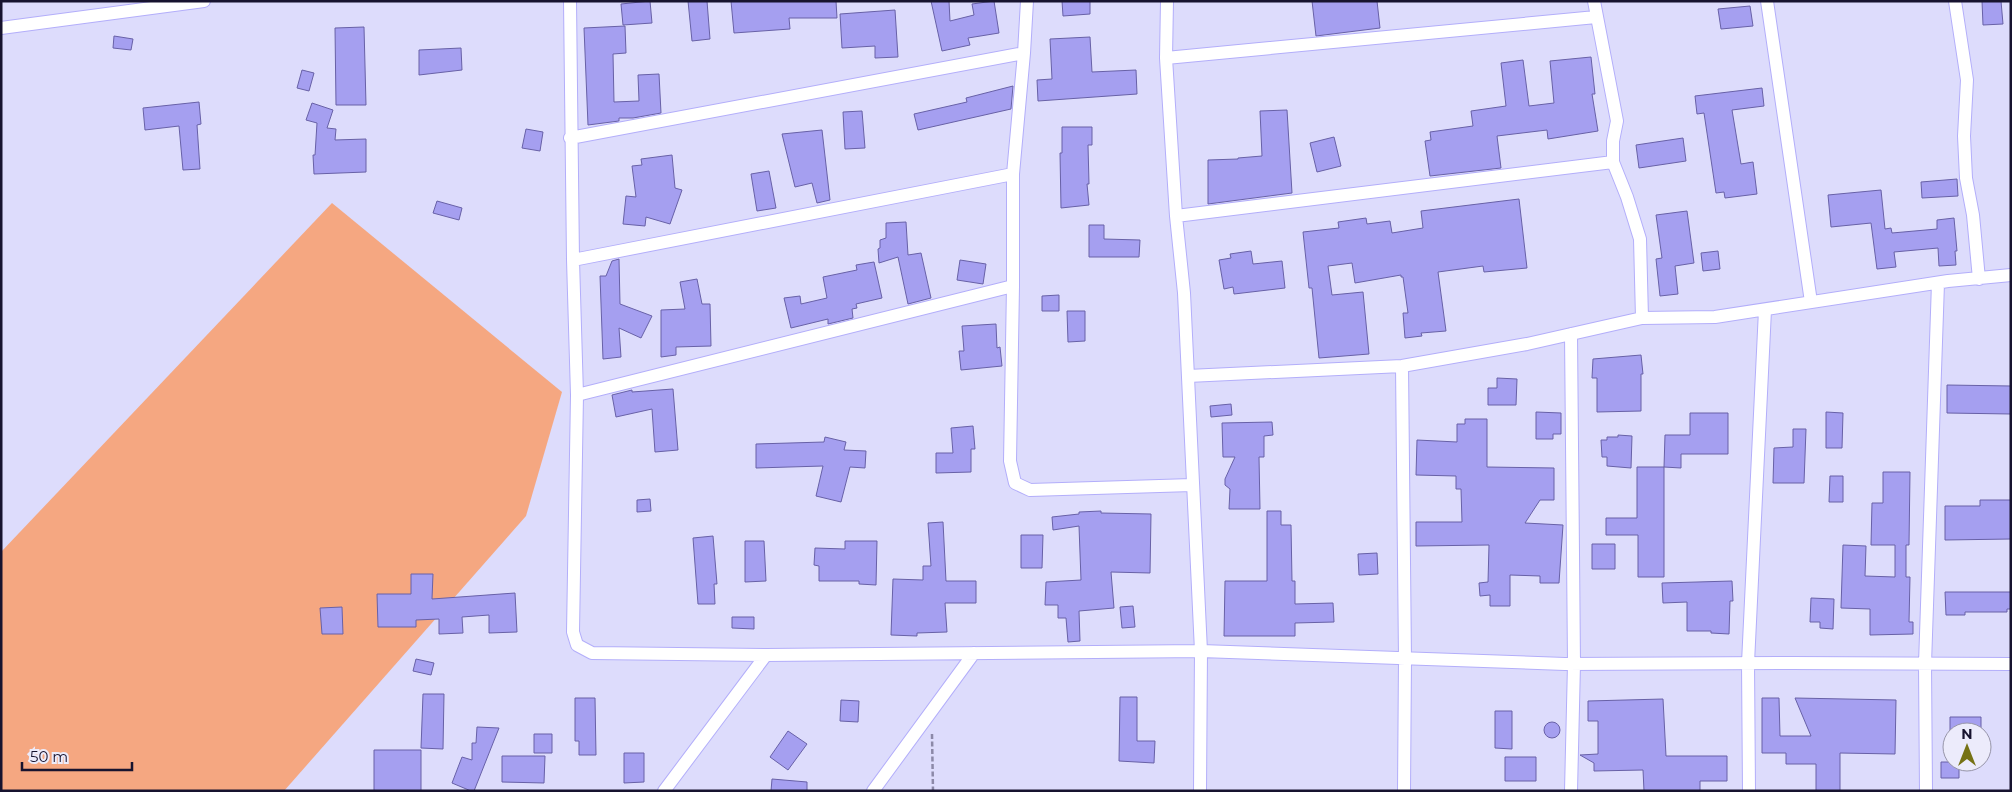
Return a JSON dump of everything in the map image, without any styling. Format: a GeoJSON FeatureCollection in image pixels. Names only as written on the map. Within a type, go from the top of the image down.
{"type":"FeatureCollection","features":[{"type":"Feature","properties":{"kind":"street"},"geometry":{"type":"LineString","coordinates":[[1,28],[204,1]]}},
{"type":"Feature","properties":{"kind":"street"},"geometry":{"type":"LineString","coordinates":[[570,1],[572,260],[577,395],[573,632],[577,645],[592,653],[766,655],[1201,651],[1574,664],[2011,664]]}},
{"type":"Feature","properties":{"kind":"street"},"geometry":{"type":"LineString","coordinates":[[1027,1],[1013,174],[1010,461],[1015,483],[1030,490],[1192,485]]}},
{"type":"Feature","properties":{"kind":"street"},"geometry":{"type":"LineString","coordinates":[[1168,1],[1166,58],[1176,216],[1184,293],[1201,651],[1200,791]]}},
{"type":"Feature","properties":{"kind":"street"},"geometry":{"type":"LineString","coordinates":[[1594,1],[1617,120],[1613,162],[1640,239],[1642,318]]}},
{"type":"Feature","properties":{"kind":"street"},"geometry":{"type":"LineString","coordinates":[[1768,1],[1811,302]]}},
{"type":"Feature","properties":{"kind":"street"},"geometry":{"type":"LineString","coordinates":[[1955,1],[1967,80],[1964,136],[1966,178],[1973,215],[1979,279]]}},
{"type":"Feature","properties":{"kind":"street"},"geometry":{"type":"LineString","coordinates":[[1166,58],[1596,16]]}},
{"type":"Feature","properties":{"kind":"street"},"geometry":{"type":"LineString","coordinates":[[570,138],[1024,53]]}},
{"type":"Feature","properties":{"kind":"street"},"geometry":{"type":"LineString","coordinates":[[1176,216],[1613,162]]}},
{"type":"Feature","properties":{"kind":"street"},"geometry":{"type":"LineString","coordinates":[[572,260],[1013,174]]}},
{"type":"Feature","properties":{"kind":"street"},"geometry":{"type":"LineString","coordinates":[[1188,376],[1402,366],[1527,344],[1642,318],[1715,317],[1938,283],[2011,275]]}},
{"type":"Feature","properties":{"kind":"street"},"geometry":{"type":"LineString","coordinates":[[1926,791],[1925,664],[1938,283]]}},
{"type":"Feature","properties":{"kind":"street"},"geometry":{"type":"LineString","coordinates":[[577,395],[1013,286]]}},
{"type":"Feature","properties":{"kind":"street"},"geometry":{"type":"LineString","coordinates":[[1750,791],[1748,663],[1765,310]]}},
{"type":"Feature","properties":{"kind":"street"},"geometry":{"type":"LineString","coordinates":[[1570,334],[1574,664],[1572,791]]}},
{"type":"Feature","properties":{"kind":"street"},"geometry":{"type":"LineString","coordinates":[[1402,366],[1405,659],[1404,791]]}},
{"type":"Feature","properties":{"kind":"street"},"geometry":{"type":"LineString","coordinates":[[873,791],[974,652]]}},
{"type":"Feature","properties":{"kind":"street"},"geometry":{"type":"LineString","coordinates":[[664,791],[766,655]]}},
{"type":"Feature","properties":{"kind":"path"},"geometry":{"type":"LineString","coordinates":[[931,710],[933,791]]}},
{"type":"Feature","properties":{"kind":"shaded area"},"geometry":{"type":"Polygon","coordinates":[[[332,203],[562,392],[526,516],[284,791],[1,791],[1,552],[332,203]]]}},
{"type":"Feature","properties":{"kind":"building"},"geometry":{"type":"Polygon","coordinates":[[[650,1],[652,23],[623,25],[621,4],[650,1]]]}},
{"type":"Feature","properties":{"kind":"building"},"geometry":{"type":"Polygon","coordinates":[[[688,1],[707,1],[710,39],[692,41],[688,1]]]}},
{"type":"Feature","properties":{"kind":"building"},"geometry":{"type":"Polygon","coordinates":[[[731,1],[836,1],[837,18],[789,18],[790,29],[734,33],[731,1]]]}},
{"type":"Feature","properties":{"kind":"building"},"geometry":{"type":"Polygon","coordinates":[[[931,1],[949,1],[950,21],[974,15],[972,4],[994,1],[999,33],[968,38],[970,45],[942,51],[931,1]]]}},
{"type":"Feature","properties":{"kind":"building"},"geometry":{"type":"Polygon","coordinates":[[[1062,1],[1090,1],[1090,14],[1063,16],[1062,1]]]}},
{"type":"Feature","properties":{"kind":"building"},"geometry":{"type":"Polygon","coordinates":[[[1312,1],[1377,1],[1380,28],[1316,36],[1312,1]]]}},
{"type":"Feature","properties":{"kind":"building"},"geometry":{"type":"Polygon","coordinates":[[[1982,1],[2001,1],[2003,24],[1983,25],[1982,1]]]}},
{"type":"Feature","properties":{"kind":"building"},"geometry":{"type":"Polygon","coordinates":[[[1750,6],[1753,26],[1721,29],[1718,9],[1750,6]]]}},
{"type":"Feature","properties":{"kind":"building"},"geometry":{"type":"Polygon","coordinates":[[[895,10],[898,57],[875,58],[875,46],[842,48],[840,14],[895,10]]]}},
{"type":"Feature","properties":{"kind":"building"},"geometry":{"type":"Polygon","coordinates":[[[625,26],[626,53],[613,54],[614,102],[639,101],[638,75],[659,74],[661,113],[633,118],[619,118],[619,121],[588,125],[584,28],[625,26]]]}},
{"type":"Feature","properties":{"kind":"building"},"geometry":{"type":"Polygon","coordinates":[[[364,27],[366,105],[336,105],[335,28],[364,27]]]}},
{"type":"Feature","properties":{"kind":"building"},"geometry":{"type":"Polygon","coordinates":[[[114,36],[133,39],[131,50],[113,48],[114,36]]]}},
{"type":"Feature","properties":{"kind":"building"},"geometry":{"type":"Polygon","coordinates":[[[1090,37],[1092,72],[1136,70],[1137,94],[1038,101],[1037,80],[1052,79],[1050,39],[1090,37]]]}},
{"type":"Feature","properties":{"kind":"building"},"geometry":{"type":"Polygon","coordinates":[[[461,48],[462,70],[419,75],[419,50],[461,48]]]}},
{"type":"Feature","properties":{"kind":"building"},"geometry":{"type":"Polygon","coordinates":[[[1591,57],[1595,94],[1592,94],[1598,131],[1548,139],[1547,130],[1497,136],[1501,168],[1430,176],[1425,141],[1431,140],[1430,132],[1473,126],[1471,111],[1506,106],[1501,63],[1523,60],[1529,106],[1554,103],[1550,61],[1591,57]]]}},
{"type":"Feature","properties":{"kind":"building"},"geometry":{"type":"Polygon","coordinates":[[[302,70],[314,73],[309,91],[297,88],[302,70]]]}},
{"type":"Feature","properties":{"kind":"building"},"geometry":{"type":"Polygon","coordinates":[[[1013,86],[1011,109],[918,130],[914,114],[967,102],[966,98],[1013,86]]]}},
{"type":"Feature","properties":{"kind":"building"},"geometry":{"type":"Polygon","coordinates":[[[1762,88],[1764,106],[1732,110],[1741,164],[1753,162],[1757,194],[1725,198],[1724,192],[1716,193],[1704,113],[1697,114],[1695,96],[1762,88]]]}},
{"type":"Feature","properties":{"kind":"building"},"geometry":{"type":"Polygon","coordinates":[[[199,102],[201,124],[197,125],[200,169],[183,170],[179,126],[145,130],[143,108],[199,102]]]}},
{"type":"Feature","properties":{"kind":"building"},"geometry":{"type":"Polygon","coordinates":[[[312,103],[333,110],[327,128],[336,129],[335,140],[366,139],[366,172],[314,174],[313,155],[315,155],[317,123],[306,120],[312,103]]]}},
{"type":"Feature","properties":{"kind":"building"},"geometry":{"type":"Polygon","coordinates":[[[1287,110],[1292,193],[1208,204],[1208,160],[1262,156],[1260,111],[1287,110]]]}},
{"type":"Feature","properties":{"kind":"building"},"geometry":{"type":"Polygon","coordinates":[[[862,111],[865,148],[845,149],[843,112],[862,111]]]}},
{"type":"Feature","properties":{"kind":"building"},"geometry":{"type":"Polygon","coordinates":[[[1062,127],[1092,127],[1092,145],[1088,145],[1089,184],[1087,184],[1089,205],[1061,208],[1060,153],[1062,153],[1062,127]]]}},
{"type":"Feature","properties":{"kind":"building"},"geometry":{"type":"Polygon","coordinates":[[[526,129],[543,132],[540,151],[522,148],[526,129]]]}},
{"type":"Feature","properties":{"kind":"building"},"geometry":{"type":"Polygon","coordinates":[[[822,130],[830,200],[817,203],[812,183],[795,187],[782,134],[822,130]]]}},
{"type":"Feature","properties":{"kind":"building"},"geometry":{"type":"Polygon","coordinates":[[[1334,137],[1341,166],[1317,172],[1310,143],[1334,137]]]}},
{"type":"Feature","properties":{"kind":"building"},"geometry":{"type":"Polygon","coordinates":[[[1683,138],[1686,161],[1639,168],[1636,145],[1683,138]]]}},
{"type":"Feature","properties":{"kind":"building"},"geometry":{"type":"Polygon","coordinates":[[[672,155],[675,188],[682,190],[670,224],[646,217],[645,226],[623,224],[626,196],[636,197],[632,166],[642,165],[641,159],[672,155]]]}},
{"type":"Feature","properties":{"kind":"building"},"geometry":{"type":"Polygon","coordinates":[[[769,171],[776,208],[757,211],[751,174],[769,171]]]}},
{"type":"Feature","properties":{"kind":"building"},"geometry":{"type":"Polygon","coordinates":[[[1957,179],[1958,196],[1922,198],[1921,182],[1957,179]]]}},
{"type":"Feature","properties":{"kind":"building"},"geometry":{"type":"Polygon","coordinates":[[[1881,190],[1885,229],[1891,228],[1892,233],[1937,229],[1937,220],[1954,218],[1957,251],[1955,251],[1956,265],[1939,266],[1938,248],[1894,252],[1896,267],[1877,269],[1871,223],[1831,227],[1828,195],[1881,190]]]}},
{"type":"Feature","properties":{"kind":"building"},"geometry":{"type":"Polygon","coordinates":[[[1519,199],[1527,268],[1484,272],[1483,266],[1438,272],[1446,331],[1421,333],[1422,336],[1405,338],[1403,313],[1408,313],[1403,277],[1401,275],[1355,283],[1352,263],[1328,266],[1332,295],[1363,292],[1369,354],[1319,358],[1312,288],[1309,288],[1303,232],[1339,228],[1338,222],[1366,218],[1367,224],[1390,221],[1392,233],[1423,228],[1421,211],[1519,199]]]}},
{"type":"Feature","properties":{"kind":"building"},"geometry":{"type":"Polygon","coordinates":[[[437,201],[462,208],[459,220],[433,213],[437,201]]]}},
{"type":"Feature","properties":{"kind":"building"},"geometry":{"type":"Polygon","coordinates":[[[1687,211],[1694,263],[1675,266],[1678,294],[1660,296],[1656,259],[1662,258],[1656,215],[1687,211]]]}},
{"type":"Feature","properties":{"kind":"building"},"geometry":{"type":"Polygon","coordinates":[[[906,222],[908,255],[921,253],[931,298],[908,304],[898,257],[879,263],[878,249],[880,248],[880,240],[886,238],[886,223],[906,222]]]}},
{"type":"Feature","properties":{"kind":"building"},"geometry":{"type":"Polygon","coordinates":[[[1089,225],[1104,225],[1104,239],[1140,240],[1139,257],[1089,257],[1089,225]]]}},
{"type":"Feature","properties":{"kind":"building"},"geometry":{"type":"Polygon","coordinates":[[[1251,251],[1253,264],[1282,261],[1285,288],[1234,294],[1233,287],[1224,289],[1219,260],[1231,258],[1230,254],[1251,251]]]}},
{"type":"Feature","properties":{"kind":"building"},"geometry":{"type":"Polygon","coordinates":[[[1718,251],[1720,269],[1703,271],[1701,253],[1718,251]]]}},
{"type":"Feature","properties":{"kind":"building"},"geometry":{"type":"Polygon","coordinates":[[[619,259],[620,304],[652,316],[641,338],[619,328],[621,357],[603,359],[600,276],[606,276],[612,261],[619,259]]]}},
{"type":"Feature","properties":{"kind":"building"},"geometry":{"type":"Polygon","coordinates":[[[960,260],[986,264],[983,284],[957,280],[960,260]]]}},
{"type":"Feature","properties":{"kind":"building"},"geometry":{"type":"Polygon","coordinates":[[[874,262],[882,298],[856,304],[857,308],[852,309],[853,318],[828,324],[828,319],[791,328],[784,298],[800,296],[801,304],[827,298],[823,277],[857,270],[856,265],[874,262]]]}},
{"type":"Feature","properties":{"kind":"building"},"geometry":{"type":"Polygon","coordinates":[[[697,279],[702,304],[710,304],[711,346],[676,347],[676,355],[661,357],[661,310],[685,309],[680,282],[697,279]]]}},
{"type":"Feature","properties":{"kind":"building"},"geometry":{"type":"Polygon","coordinates":[[[1059,295],[1059,311],[1042,311],[1042,296],[1059,295]]]}},
{"type":"Feature","properties":{"kind":"building"},"geometry":{"type":"Polygon","coordinates":[[[1067,311],[1085,311],[1085,341],[1068,342],[1067,311]]]}},
{"type":"Feature","properties":{"kind":"building"},"geometry":{"type":"Polygon","coordinates":[[[996,324],[997,348],[1000,347],[1002,366],[961,370],[959,351],[964,351],[962,326],[996,324]]]}},
{"type":"Feature","properties":{"kind":"building"},"geometry":{"type":"Polygon","coordinates":[[[1641,355],[1643,374],[1641,374],[1641,411],[1597,412],[1597,378],[1592,378],[1593,359],[1641,355]]]}},
{"type":"Feature","properties":{"kind":"building"},"geometry":{"type":"Polygon","coordinates":[[[1497,378],[1517,379],[1516,405],[1488,405],[1488,388],[1497,388],[1497,378]]]}},
{"type":"Feature","properties":{"kind":"building"},"geometry":{"type":"Polygon","coordinates":[[[1947,385],[2011,386],[2011,414],[1947,413],[1947,385]]]}},
{"type":"Feature","properties":{"kind":"building"},"geometry":{"type":"Polygon","coordinates":[[[673,389],[678,450],[655,452],[652,409],[616,417],[612,395],[632,390],[632,392],[673,389]]]}},
{"type":"Feature","properties":{"kind":"building"},"geometry":{"type":"Polygon","coordinates":[[[1231,404],[1232,415],[1211,417],[1210,406],[1231,404]]]}},
{"type":"Feature","properties":{"kind":"building"},"geometry":{"type":"Polygon","coordinates":[[[1536,412],[1561,413],[1561,434],[1553,434],[1553,439],[1536,439],[1536,412]]]}},
{"type":"Feature","properties":{"kind":"building"},"geometry":{"type":"Polygon","coordinates":[[[1826,412],[1843,413],[1842,448],[1826,448],[1826,412]]]}},
{"type":"Feature","properties":{"kind":"building"},"geometry":{"type":"Polygon","coordinates":[[[1690,413],[1728,413],[1728,454],[1681,454],[1681,468],[1664,467],[1665,435],[1690,435],[1690,413]]]}},
{"type":"Feature","properties":{"kind":"building"},"geometry":{"type":"Polygon","coordinates":[[[1465,419],[1487,419],[1487,467],[1554,468],[1554,500],[1540,500],[1525,523],[1563,525],[1559,583],[1540,583],[1540,576],[1510,575],[1510,606],[1490,606],[1490,595],[1480,596],[1479,583],[1488,582],[1489,545],[1416,546],[1416,522],[1462,522],[1461,489],[1456,489],[1456,476],[1416,475],[1417,440],[1457,442],[1457,424],[1465,424],[1465,419]]]}},
{"type":"Feature","properties":{"kind":"building"},"geometry":{"type":"Polygon","coordinates":[[[1272,422],[1273,435],[1264,436],[1264,457],[1259,457],[1260,509],[1229,509],[1230,489],[1225,485],[1225,479],[1235,457],[1223,457],[1222,423],[1272,422]]]}},
{"type":"Feature","properties":{"kind":"building"},"geometry":{"type":"Polygon","coordinates":[[[973,426],[975,449],[971,449],[971,472],[936,473],[936,453],[953,453],[951,428],[973,426]]]}},
{"type":"Feature","properties":{"kind":"building"},"geometry":{"type":"Polygon","coordinates":[[[1793,429],[1806,429],[1804,483],[1773,483],[1774,448],[1793,447],[1793,429]]]}},
{"type":"Feature","properties":{"kind":"building"},"geometry":{"type":"Polygon","coordinates":[[[1618,435],[1632,436],[1631,468],[1607,466],[1607,457],[1602,457],[1601,440],[1607,440],[1607,437],[1618,437],[1618,435]]]}},
{"type":"Feature","properties":{"kind":"building"},"geometry":{"type":"Polygon","coordinates":[[[825,437],[846,442],[844,450],[866,451],[865,468],[850,467],[841,502],[816,496],[823,466],[756,468],[756,444],[824,442],[825,437]]]}},
{"type":"Feature","properties":{"kind":"building"},"geometry":{"type":"Polygon","coordinates":[[[1637,467],[1664,467],[1664,577],[1638,577],[1638,535],[1606,535],[1606,518],[1637,518],[1637,467]]]}},
{"type":"Feature","properties":{"kind":"building"},"geometry":{"type":"Polygon","coordinates":[[[1883,472],[1910,472],[1909,545],[1906,545],[1906,577],[1910,577],[1909,622],[1913,622],[1913,634],[1870,635],[1870,609],[1841,608],[1843,545],[1866,546],[1865,576],[1895,577],[1895,545],[1871,545],[1872,503],[1883,503],[1883,472]]]}},
{"type":"Feature","properties":{"kind":"building"},"geometry":{"type":"Polygon","coordinates":[[[1830,476],[1843,476],[1843,502],[1829,502],[1830,476]]]}},
{"type":"Feature","properties":{"kind":"building"},"geometry":{"type":"Polygon","coordinates":[[[650,499],[651,511],[637,512],[637,500],[650,499]]]}},
{"type":"Feature","properties":{"kind":"building"},"geometry":{"type":"Polygon","coordinates":[[[1980,500],[2011,500],[2011,539],[1945,540],[1945,506],[1980,506],[1980,500]]]}},
{"type":"Feature","properties":{"kind":"building"},"geometry":{"type":"Polygon","coordinates":[[[1101,511],[1101,513],[1151,514],[1150,573],[1111,572],[1114,608],[1079,611],[1080,641],[1068,642],[1066,618],[1058,618],[1058,605],[1045,605],[1046,582],[1081,580],[1079,526],[1053,530],[1052,517],[1079,514],[1079,512],[1101,511]]]}},
{"type":"Feature","properties":{"kind":"building"},"geometry":{"type":"Polygon","coordinates":[[[1267,511],[1281,511],[1281,525],[1291,525],[1292,581],[1295,581],[1295,604],[1333,603],[1334,622],[1295,623],[1295,636],[1224,636],[1225,581],[1267,581],[1267,511]]]}},
{"type":"Feature","properties":{"kind":"building"},"geometry":{"type":"Polygon","coordinates":[[[943,522],[946,581],[976,581],[976,603],[945,603],[947,632],[917,633],[917,636],[891,635],[893,579],[923,580],[923,566],[931,566],[928,523],[943,522]]]}},
{"type":"Feature","properties":{"kind":"building"},"geometry":{"type":"Polygon","coordinates":[[[1021,535],[1043,535],[1042,568],[1021,568],[1021,535]]]}},
{"type":"Feature","properties":{"kind":"building"},"geometry":{"type":"Polygon","coordinates":[[[713,536],[717,584],[714,584],[715,604],[698,604],[693,538],[713,536]]]}},
{"type":"Feature","properties":{"kind":"building"},"geometry":{"type":"Polygon","coordinates":[[[745,541],[764,541],[766,581],[745,582],[745,541]]]}},
{"type":"Feature","properties":{"kind":"building"},"geometry":{"type":"Polygon","coordinates":[[[845,541],[877,541],[876,585],[859,584],[859,581],[819,581],[819,566],[814,565],[815,548],[845,549],[845,541]]]}},
{"type":"Feature","properties":{"kind":"building"},"geometry":{"type":"Polygon","coordinates":[[[1592,544],[1615,544],[1615,569],[1592,569],[1592,544]]]}},
{"type":"Feature","properties":{"kind":"building"},"geometry":{"type":"Polygon","coordinates":[[[1377,553],[1378,574],[1359,575],[1358,554],[1377,553]]]}},
{"type":"Feature","properties":{"kind":"building"},"geometry":{"type":"Polygon","coordinates":[[[411,574],[433,574],[432,599],[515,593],[517,632],[489,633],[489,615],[462,617],[463,633],[439,634],[439,619],[416,620],[416,627],[378,627],[377,594],[411,594],[411,574]]]}},
{"type":"Feature","properties":{"kind":"building"},"geometry":{"type":"Polygon","coordinates":[[[1732,581],[1733,601],[1730,601],[1729,634],[1711,633],[1711,631],[1687,631],[1687,602],[1663,603],[1662,583],[1732,581]]]}},
{"type":"Feature","properties":{"kind":"building"},"geometry":{"type":"Polygon","coordinates":[[[1945,592],[2011,592],[2011,609],[2007,609],[2007,612],[1965,612],[1965,615],[1946,615],[1945,592]]]}},
{"type":"Feature","properties":{"kind":"building"},"geometry":{"type":"Polygon","coordinates":[[[1811,598],[1834,599],[1833,629],[1820,628],[1820,622],[1810,622],[1811,598]]]}},
{"type":"Feature","properties":{"kind":"building"},"geometry":{"type":"Polygon","coordinates":[[[1133,606],[1135,627],[1122,628],[1120,607],[1133,606]]]}},
{"type":"Feature","properties":{"kind":"building"},"geometry":{"type":"Polygon","coordinates":[[[342,607],[343,634],[322,634],[320,608],[342,607]]]}},
{"type":"Feature","properties":{"kind":"building"},"geometry":{"type":"Polygon","coordinates":[[[732,617],[754,617],[754,629],[732,628],[732,617]]]}},
{"type":"Feature","properties":{"kind":"building"},"geometry":{"type":"Polygon","coordinates":[[[416,659],[434,663],[431,675],[413,671],[416,659]]]}},
{"type":"Feature","properties":{"kind":"building"},"geometry":{"type":"Polygon","coordinates":[[[423,694],[444,694],[443,749],[421,748],[423,694]]]}},
{"type":"Feature","properties":{"kind":"building"},"geometry":{"type":"Polygon","coordinates":[[[1120,697],[1137,697],[1137,741],[1155,741],[1154,763],[1119,761],[1120,697]]]}},
{"type":"Feature","properties":{"kind":"building"},"geometry":{"type":"Polygon","coordinates":[[[575,698],[595,698],[596,755],[579,755],[579,741],[575,741],[575,698]]]}},
{"type":"Feature","properties":{"kind":"building"},"geometry":{"type":"Polygon","coordinates":[[[1762,698],[1779,698],[1780,736],[1811,736],[1795,698],[1896,700],[1895,754],[1840,753],[1840,791],[1816,791],[1816,764],[1786,764],[1786,753],[1762,753],[1762,698]]]}},
{"type":"Feature","properties":{"kind":"building"},"geometry":{"type":"Polygon","coordinates":[[[1663,699],[1666,756],[1727,756],[1727,781],[1700,781],[1700,791],[1644,791],[1643,770],[1594,771],[1594,763],[1580,755],[1598,754],[1598,721],[1588,721],[1588,701],[1663,699]]]}},
{"type":"Feature","properties":{"kind":"building"},"geometry":{"type":"Polygon","coordinates":[[[841,700],[859,701],[858,722],[840,721],[841,700]]]}},
{"type":"Feature","properties":{"kind":"building"},"geometry":{"type":"Polygon","coordinates":[[[1495,711],[1512,711],[1512,749],[1495,748],[1495,711]]]}},
{"type":"Feature","properties":{"kind":"building"},"geometry":{"type":"Polygon","coordinates":[[[1950,717],[1981,717],[1981,722],[1950,722],[1950,717]]]}},
{"type":"Feature","properties":{"kind":"building"},"geometry":{"type":"Polygon","coordinates":[[[1552,722],[1558,724],[1560,730],[1558,736],[1552,738],[1546,736],[1544,730],[1546,724],[1552,722]]]}},
{"type":"Feature","properties":{"kind":"building"},"geometry":{"type":"Polygon","coordinates":[[[477,727],[499,728],[474,791],[471,791],[452,783],[462,757],[472,760],[472,743],[476,743],[477,727]]]}},
{"type":"Feature","properties":{"kind":"building"},"geometry":{"type":"Polygon","coordinates":[[[788,731],[807,744],[788,770],[770,757],[788,731]]]}},
{"type":"Feature","properties":{"kind":"building"},"geometry":{"type":"Polygon","coordinates":[[[534,734],[552,734],[552,753],[534,753],[534,734]]]}},
{"type":"Feature","properties":{"kind":"building"},"geometry":{"type":"Polygon","coordinates":[[[374,750],[421,750],[421,791],[374,791],[374,750]]]}},
{"type":"Feature","properties":{"kind":"building"},"geometry":{"type":"Polygon","coordinates":[[[624,753],[644,753],[644,782],[624,783],[624,753]]]}},
{"type":"Feature","properties":{"kind":"building"},"geometry":{"type":"Polygon","coordinates":[[[502,756],[545,756],[544,783],[502,782],[502,756]]]}},
{"type":"Feature","properties":{"kind":"building"},"geometry":{"type":"Polygon","coordinates":[[[1505,757],[1536,757],[1536,781],[1505,781],[1505,757]]]}},
{"type":"Feature","properties":{"kind":"building"},"geometry":{"type":"Polygon","coordinates":[[[1941,762],[1942,772],[1959,772],[1959,778],[1941,778],[1941,762]]]}},
{"type":"Feature","properties":{"kind":"building"},"geometry":{"type":"Polygon","coordinates":[[[772,779],[807,782],[807,791],[771,791],[772,779]]]}}]}
